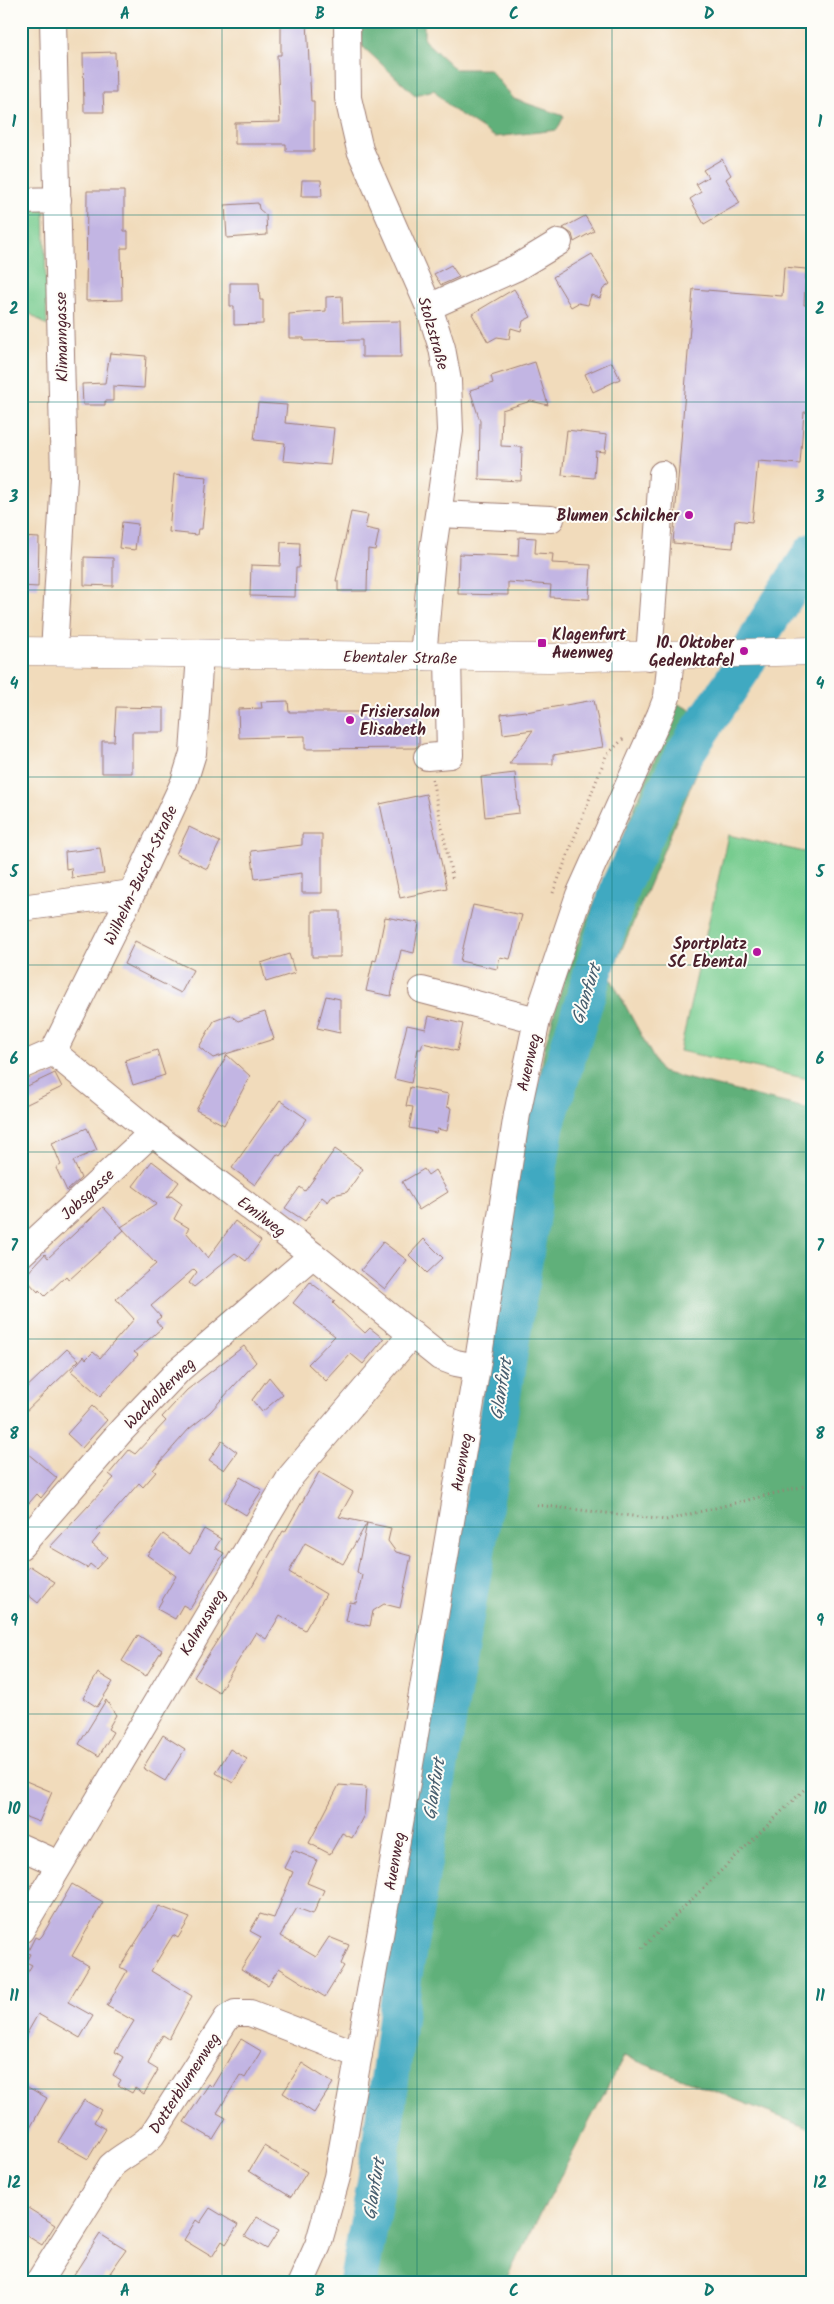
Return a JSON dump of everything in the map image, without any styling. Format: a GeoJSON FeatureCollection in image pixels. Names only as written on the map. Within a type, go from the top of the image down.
{"type":"FeatureCollection","features":[{"type":"Feature","properties":{"kind":"main road","name":"Ebentaler Straße"},"geometry":{"type":"LineString","coordinates":[[21,651],[435,657],[660,656],[813,651]]}},
{"type":"Feature","properties":{"kind":"street","name":"Klimanngasse"},"geometry":{"type":"LineString","coordinates":[[53,21],[64,478],[54,652]]}},
{"type":"Feature","properties":{"kind":"street","name":"Stolzstraße"},"geometry":{"type":"LineString","coordinates":[[347,21],[348,98],[360,150],[428,307],[442,348],[448,391],[450,431],[439,514],[435,657],[450,756],[427,757]]}},
{"type":"Feature","properties":{"kind":"street"},"geometry":{"type":"LineString","coordinates":[[21,201],[58,200]]}},
{"type":"Feature","properties":{"kind":"street"},"geometry":{"type":"LineString","coordinates":[[428,307],[516,268],[559,242]]}},
{"type":"Feature","properties":{"kind":"street","name":"Auenweg"},"geometry":{"type":"LineString","coordinates":[[301,2283],[318,2245],[337,2177],[360,2055],[477,1367],[517,1114],[538,1020],[579,895],[660,715],[666,697],[660,656],[662,474]]}},
{"type":"Feature","properties":{"kind":"street"},"geometry":{"type":"LineString","coordinates":[[439,514],[550,519]]}},
{"type":"Feature","properties":{"kind":"street","name":"Wilhelm-Busch-Straße"},"geometry":{"type":"LineString","coordinates":[[53,1052],[132,893],[184,782],[193,753],[200,654]]}},
{"type":"Feature","properties":{"kind":"street"},"geometry":{"type":"LineString","coordinates":[[21,908],[132,893]]}},
{"type":"Feature","properties":{"kind":"street"},"geometry":{"type":"LineString","coordinates":[[422,990],[538,1020]]}},
{"type":"Feature","properties":{"kind":"street"},"geometry":{"type":"LineString","coordinates":[[21,1066],[53,1052]]}},
{"type":"Feature","properties":{"kind":"street","name":"Emilweg"},"geometry":{"type":"LineString","coordinates":[[53,1052],[152,1133],[313,1255],[440,1356],[456,1363],[477,1367]]}},
{"type":"Feature","properties":{"kind":"street","name":"Jobsgasse"},"geometry":{"type":"LineString","coordinates":[[21,1254],[152,1133]]}},
{"type":"Feature","properties":{"kind":"street","name":"Wacholderweg"},"geometry":{"type":"LineString","coordinates":[[21,1546],[122,1430],[179,1370],[313,1255]]}},
{"type":"Feature","properties":{"kind":"street","name":"Kalmusweg"},"geometry":{"type":"LineString","coordinates":[[21,1930],[291,1476],[412,1334]]}},
{"type":"Feature","properties":{"kind":"street"},"geometry":{"type":"LineString","coordinates":[[21,1847],[59,1864]]}},
{"type":"Feature","properties":{"kind":"street","name":"Dotterblumenweg"},"geometry":{"type":"LineString","coordinates":[[38,2283],[111,2166],[120,2158],[146,2142],[227,2018],[235,2013],[250,2012],[360,2055]]}},
{"type":"Feature","properties":{"kind":"path"},"geometry":{"type":"LineString","coordinates":[[427,757],[452,881]]}},
{"type":"Feature","properties":{"kind":"path"},"geometry":{"type":"LineString","coordinates":[[537,1505],[666,1520],[813,1484]]}},
{"type":"Feature","properties":{"kind":"path"},"geometry":{"type":"LineString","coordinates":[[642,1948],[813,1781]]}},
{"type":"Feature","properties":{"kind":"shaded area"},"geometry":{"type":"Polygon","coordinates":[[[813,603],[813,632],[808,632],[809,609],[813,603]]]}},
{"type":"Feature","properties":{"kind":"green space"},"geometry":{"type":"Polygon","coordinates":[[[361,21],[424,21],[424,40],[455,69],[489,69],[514,99],[564,116],[557,130],[495,137],[452,109],[434,90],[415,95],[361,45],[361,21]]]}},
{"type":"Feature","properties":{"kind":"green space"},"geometry":{"type":"Polygon","coordinates":[[[44,205],[47,326],[21,307],[21,206],[44,205]]]}},
{"type":"Feature","properties":{"kind":"green space"},"geometry":{"type":"Polygon","coordinates":[[[678,704],[718,722],[610,977],[661,1072],[813,1110],[813,2125],[808,2128],[624,2056],[504,2283],[342,2283],[545,1045],[569,964],[678,704]]]}},
{"type":"Feature","properties":{"kind":"green space","name":"Sportplatz SC Ebental"},"geometry":{"type":"Polygon","coordinates":[[[728,835],[813,854],[813,1080],[680,1051],[728,835]]]}},
{"type":"Feature","properties":{"kind":"building"},"geometry":{"type":"Polygon","coordinates":[[[281,21],[307,21],[311,101],[314,101],[314,151],[286,151],[286,144],[235,144],[235,123],[280,122],[277,55],[281,55],[281,21]]]}},
{"type":"Feature","properties":{"kind":"building"},"geometry":{"type":"Polygon","coordinates":[[[115,52],[116,93],[103,93],[104,112],[84,112],[83,53],[115,52]]]}},
{"type":"Feature","properties":{"kind":"building"},"geometry":{"type":"Polygon","coordinates":[[[722,159],[731,175],[726,179],[740,203],[704,224],[690,199],[701,192],[696,184],[708,177],[703,170],[722,159]]]}},
{"type":"Feature","properties":{"kind":"building"},"geometry":{"type":"Polygon","coordinates":[[[302,180],[321,180],[322,196],[301,196],[302,180]]]}},
{"type":"Feature","properties":{"kind":"building"},"geometry":{"type":"Polygon","coordinates":[[[87,191],[124,191],[124,231],[128,231],[128,248],[121,248],[122,300],[86,301],[87,191]]]}},
{"type":"Feature","properties":{"kind":"building"},"geometry":{"type":"Polygon","coordinates":[[[258,203],[259,209],[266,215],[267,235],[227,238],[225,205],[258,203]]]}},
{"type":"Feature","properties":{"kind":"building"},"geometry":{"type":"Polygon","coordinates":[[[585,216],[594,231],[574,242],[572,234],[563,228],[585,216]]]}},
{"type":"Feature","properties":{"kind":"building"},"geometry":{"type":"Polygon","coordinates":[[[592,254],[610,284],[603,289],[600,298],[591,295],[588,305],[578,303],[571,307],[553,277],[592,254]]]}},
{"type":"Feature","properties":{"kind":"building"},"geometry":{"type":"Polygon","coordinates":[[[451,265],[459,277],[441,285],[434,274],[451,265]]]}},
{"type":"Feature","properties":{"kind":"building"},"geometry":{"type":"Polygon","coordinates":[[[784,267],[806,269],[804,305],[813,305],[813,413],[804,412],[800,464],[758,461],[752,522],[735,520],[733,548],[673,543],[693,289],[782,296],[784,267]]]}},
{"type":"Feature","properties":{"kind":"building"},"geometry":{"type":"Polygon","coordinates":[[[230,283],[259,283],[260,300],[263,300],[263,324],[234,325],[234,306],[230,306],[230,283]]]}},
{"type":"Feature","properties":{"kind":"building"},"geometry":{"type":"Polygon","coordinates":[[[514,289],[531,317],[523,321],[521,331],[511,328],[509,339],[497,337],[488,342],[472,314],[514,289]]]}},
{"type":"Feature","properties":{"kind":"building"},"geometry":{"type":"Polygon","coordinates":[[[342,296],[343,322],[400,321],[401,357],[362,357],[362,340],[304,341],[304,338],[289,338],[289,314],[326,311],[326,297],[342,296]]]}},
{"type":"Feature","properties":{"kind":"building"},"geometry":{"type":"Polygon","coordinates":[[[110,353],[146,356],[144,388],[113,386],[113,401],[105,401],[105,405],[83,405],[82,384],[105,383],[110,353]]]}},
{"type":"Feature","properties":{"kind":"building"},"geometry":{"type":"Polygon","coordinates":[[[535,362],[548,405],[531,401],[502,410],[501,446],[522,447],[521,481],[479,479],[480,421],[470,390],[493,383],[491,376],[535,362]]]}},
{"type":"Feature","properties":{"kind":"building"},"geometry":{"type":"Polygon","coordinates":[[[612,362],[620,379],[593,392],[585,374],[612,362]]]}},
{"type":"Feature","properties":{"kind":"building"},"geometry":{"type":"Polygon","coordinates":[[[258,403],[287,405],[285,423],[334,428],[330,465],[283,461],[285,443],[254,440],[258,403]]]}},
{"type":"Feature","properties":{"kind":"building"},"geometry":{"type":"Polygon","coordinates":[[[567,430],[607,435],[605,452],[596,451],[594,478],[562,475],[567,430]]]}},
{"type":"Feature","properties":{"kind":"building"},"geometry":{"type":"Polygon","coordinates":[[[174,474],[207,477],[202,529],[198,529],[197,535],[169,532],[174,474]]]}},
{"type":"Feature","properties":{"kind":"building"},"geometry":{"type":"Polygon","coordinates":[[[351,512],[368,515],[365,528],[379,531],[375,550],[368,549],[367,591],[338,591],[338,581],[336,581],[351,512]]]}},
{"type":"Feature","properties":{"kind":"building"},"geometry":{"type":"Polygon","coordinates":[[[122,522],[138,524],[135,550],[119,548],[122,522]]]}},
{"type":"Feature","properties":{"kind":"building"},"geometry":{"type":"Polygon","coordinates":[[[21,537],[39,538],[38,587],[21,586],[21,537]]]}},
{"type":"Feature","properties":{"kind":"building"},"geometry":{"type":"Polygon","coordinates":[[[519,537],[536,538],[535,553],[553,554],[552,563],[591,565],[589,599],[550,597],[551,585],[508,582],[508,595],[458,594],[459,554],[518,556],[519,537]]]}},
{"type":"Feature","properties":{"kind":"building"},"geometry":{"type":"Polygon","coordinates":[[[281,542],[300,543],[299,568],[296,568],[295,597],[250,596],[251,565],[280,566],[281,542]]]}},
{"type":"Feature","properties":{"kind":"building"},"geometry":{"type":"Polygon","coordinates":[[[84,557],[113,558],[113,586],[84,585],[84,557]]]}},
{"type":"Feature","properties":{"kind":"building"},"geometry":{"type":"Polygon","coordinates":[[[594,700],[603,747],[553,755],[553,764],[509,764],[533,730],[503,734],[501,714],[526,712],[594,700]]]}},
{"type":"Feature","properties":{"kind":"building"},"geometry":{"type":"Polygon","coordinates":[[[288,701],[289,712],[419,712],[419,745],[415,748],[305,749],[305,736],[239,738],[238,709],[262,708],[261,702],[288,701]]]}},
{"type":"Feature","properties":{"kind":"building"},"geometry":{"type":"Polygon","coordinates":[[[116,707],[164,708],[164,732],[132,732],[132,773],[102,773],[102,741],[114,741],[116,707]]]}},
{"type":"Feature","properties":{"kind":"building"},"geometry":{"type":"Polygon","coordinates":[[[515,773],[519,813],[485,817],[481,777],[515,773]]]}},
{"type":"Feature","properties":{"kind":"building"},"geometry":{"type":"Polygon","coordinates":[[[426,794],[447,888],[400,898],[380,804],[426,794]]]}},
{"type":"Feature","properties":{"kind":"building"},"geometry":{"type":"Polygon","coordinates":[[[189,827],[220,842],[207,869],[176,854],[189,827]]]}},
{"type":"Feature","properties":{"kind":"building"},"geometry":{"type":"Polygon","coordinates":[[[302,834],[322,834],[322,893],[302,893],[302,873],[255,879],[251,851],[302,845],[302,834]]]}},
{"type":"Feature","properties":{"kind":"building"},"geometry":{"type":"Polygon","coordinates":[[[100,848],[104,874],[72,878],[71,868],[66,869],[65,852],[100,848]]]}},
{"type":"Feature","properties":{"kind":"building"},"geometry":{"type":"Polygon","coordinates":[[[473,905],[522,915],[510,959],[500,957],[497,969],[460,961],[473,905]]]}},
{"type":"Feature","properties":{"kind":"building"},"geometry":{"type":"Polygon","coordinates":[[[312,911],[340,911],[340,957],[312,957],[312,911]]]}},
{"type":"Feature","properties":{"kind":"building"},"geometry":{"type":"Polygon","coordinates":[[[385,917],[419,923],[414,953],[401,950],[391,996],[366,991],[373,960],[376,961],[385,917]]]}},
{"type":"Feature","properties":{"kind":"building"},"geometry":{"type":"Polygon","coordinates":[[[135,941],[193,970],[181,993],[124,964],[135,941]]]}},
{"type":"Feature","properties":{"kind":"building"},"geometry":{"type":"Polygon","coordinates":[[[289,954],[295,973],[266,982],[261,963],[289,954]]]}},
{"type":"Feature","properties":{"kind":"building"},"geometry":{"type":"Polygon","coordinates":[[[326,996],[340,999],[340,1033],[317,1028],[326,996]]]}},
{"type":"Feature","properties":{"kind":"building"},"geometry":{"type":"Polygon","coordinates":[[[265,1012],[274,1039],[213,1058],[199,1047],[214,1021],[230,1015],[238,1021],[265,1012]]]}},
{"type":"Feature","properties":{"kind":"building"},"geometry":{"type":"Polygon","coordinates":[[[429,1016],[463,1024],[457,1051],[423,1043],[421,1049],[418,1049],[411,1083],[394,1079],[407,1025],[426,1029],[429,1016]]]}},
{"type":"Feature","properties":{"kind":"building"},"geometry":{"type":"Polygon","coordinates":[[[157,1050],[165,1075],[133,1085],[125,1060],[157,1050]]]}},
{"type":"Feature","properties":{"kind":"building"},"geometry":{"type":"Polygon","coordinates":[[[227,1055],[250,1076],[224,1125],[196,1110],[227,1055]]]}},
{"type":"Feature","properties":{"kind":"building"},"geometry":{"type":"Polygon","coordinates":[[[55,1073],[62,1087],[21,1107],[21,1089],[55,1073]]]}},
{"type":"Feature","properties":{"kind":"building"},"geometry":{"type":"Polygon","coordinates":[[[410,1087],[449,1094],[447,1107],[451,1108],[447,1131],[437,1129],[436,1133],[409,1128],[413,1107],[406,1106],[410,1087]]]}},
{"type":"Feature","properties":{"kind":"building"},"geometry":{"type":"Polygon","coordinates":[[[280,1100],[307,1119],[280,1156],[277,1154],[255,1185],[232,1168],[280,1100]]]}},
{"type":"Feature","properties":{"kind":"building"},"geometry":{"type":"Polygon","coordinates":[[[87,1128],[97,1150],[73,1161],[81,1178],[67,1191],[56,1168],[61,1165],[52,1143],[87,1128]]]}},
{"type":"Feature","properties":{"kind":"building"},"geometry":{"type":"Polygon","coordinates":[[[335,1149],[363,1169],[347,1192],[333,1195],[328,1202],[322,1197],[305,1221],[285,1208],[300,1187],[305,1191],[335,1149]]]}},
{"type":"Feature","properties":{"kind":"building"},"geometry":{"type":"Polygon","coordinates":[[[152,1161],[179,1182],[167,1198],[171,1196],[182,1204],[174,1219],[189,1228],[186,1232],[208,1258],[235,1221],[261,1241],[246,1261],[235,1253],[194,1287],[189,1283],[197,1272],[194,1269],[151,1306],[161,1317],[156,1321],[162,1328],[134,1352],[138,1355],[100,1396],[71,1371],[84,1356],[86,1359],[93,1352],[100,1358],[134,1319],[116,1299],[156,1264],[121,1227],[157,1204],[133,1186],[152,1161]]]}},
{"type":"Feature","properties":{"kind":"building"},"geometry":{"type":"Polygon","coordinates":[[[424,1169],[428,1175],[435,1170],[448,1192],[419,1210],[402,1182],[424,1169]]]}},
{"type":"Feature","properties":{"kind":"building"},"geometry":{"type":"Polygon","coordinates":[[[103,1207],[124,1230],[69,1280],[66,1276],[45,1296],[39,1290],[38,1292],[24,1277],[45,1254],[48,1258],[103,1207]]]}},
{"type":"Feature","properties":{"kind":"building"},"geometry":{"type":"Polygon","coordinates":[[[424,1239],[443,1258],[427,1273],[409,1255],[424,1239]]]}},
{"type":"Feature","properties":{"kind":"building"},"geometry":{"type":"Polygon","coordinates":[[[383,1242],[407,1260],[385,1289],[361,1270],[383,1242]]]}},
{"type":"Feature","properties":{"kind":"building"},"geometry":{"type":"Polygon","coordinates":[[[310,1282],[335,1301],[333,1303],[365,1333],[370,1328],[384,1339],[363,1364],[351,1354],[326,1381],[308,1364],[335,1336],[293,1303],[310,1282]]]}},
{"type":"Feature","properties":{"kind":"building"},"geometry":{"type":"Polygon","coordinates":[[[244,1346],[256,1362],[210,1412],[189,1429],[153,1470],[156,1472],[143,1487],[139,1483],[97,1531],[100,1534],[92,1544],[107,1557],[96,1569],[90,1564],[87,1568],[50,1547],[114,1478],[109,1474],[129,1450],[135,1454],[166,1421],[162,1417],[187,1390],[244,1346]]]}},
{"type":"Feature","properties":{"kind":"building"},"geometry":{"type":"Polygon","coordinates":[[[67,1349],[79,1360],[21,1416],[21,1393],[67,1349]]]}},
{"type":"Feature","properties":{"kind":"building"},"geometry":{"type":"Polygon","coordinates":[[[269,1377],[283,1394],[262,1412],[252,1400],[269,1377]]]}},
{"type":"Feature","properties":{"kind":"building"},"geometry":{"type":"Polygon","coordinates":[[[92,1406],[107,1420],[82,1448],[67,1434],[92,1406]]]}},
{"type":"Feature","properties":{"kind":"building"},"geometry":{"type":"Polygon","coordinates":[[[222,1441],[237,1452],[224,1470],[209,1460],[222,1441]]]}},
{"type":"Feature","properties":{"kind":"building"},"geometry":{"type":"Polygon","coordinates":[[[21,1448],[57,1478],[41,1498],[37,1494],[21,1512],[21,1448]]]}},
{"type":"Feature","properties":{"kind":"building"},"geometry":{"type":"Polygon","coordinates":[[[319,1472],[353,1492],[339,1517],[367,1523],[343,1564],[305,1543],[289,1572],[326,1594],[305,1630],[280,1615],[266,1639],[256,1632],[219,1692],[194,1677],[252,1586],[283,1531],[285,1532],[319,1472]]]}},
{"type":"Feature","properties":{"kind":"building"},"geometry":{"type":"Polygon","coordinates":[[[240,1477],[262,1490],[246,1515],[225,1502],[240,1477]]]}},
{"type":"Feature","properties":{"kind":"building"},"geometry":{"type":"Polygon","coordinates":[[[367,1523],[391,1528],[388,1541],[396,1552],[411,1556],[400,1608],[384,1604],[373,1611],[370,1626],[346,1621],[350,1602],[356,1603],[362,1575],[357,1572],[367,1523]]]}},
{"type":"Feature","properties":{"kind":"building"},"geometry":{"type":"Polygon","coordinates":[[[204,1529],[221,1539],[215,1548],[224,1553],[190,1609],[183,1605],[175,1619],[157,1609],[176,1576],[147,1555],[163,1534],[190,1554],[204,1529]]]}},
{"type":"Feature","properties":{"kind":"building"},"geometry":{"type":"Polygon","coordinates":[[[30,1566],[55,1582],[38,1603],[21,1589],[21,1576],[30,1566]]]}},
{"type":"Feature","properties":{"kind":"building"},"geometry":{"type":"Polygon","coordinates":[[[138,1635],[162,1650],[146,1676],[122,1661],[138,1635]]]}},
{"type":"Feature","properties":{"kind":"building"},"geometry":{"type":"Polygon","coordinates":[[[98,1673],[113,1682],[97,1707],[83,1698],[98,1673]]]}},
{"type":"Feature","properties":{"kind":"building"},"geometry":{"type":"Polygon","coordinates":[[[106,1700],[116,1715],[108,1729],[113,1732],[99,1756],[79,1744],[106,1700]]]}},
{"type":"Feature","properties":{"kind":"building"},"geometry":{"type":"Polygon","coordinates":[[[163,1735],[185,1749],[165,1781],[143,1768],[163,1735]]]}},
{"type":"Feature","properties":{"kind":"building"},"geometry":{"type":"Polygon","coordinates":[[[230,1749],[247,1759],[233,1783],[216,1773],[230,1749]]]}},
{"type":"Feature","properties":{"kind":"building"},"geometry":{"type":"Polygon","coordinates":[[[26,1781],[52,1792],[39,1822],[21,1815],[21,1792],[26,1781]]]}},
{"type":"Feature","properties":{"kind":"building"},"geometry":{"type":"Polygon","coordinates":[[[339,1785],[366,1787],[364,1815],[352,1838],[342,1833],[330,1854],[309,1843],[339,1785]]]}},
{"type":"Feature","properties":{"kind":"building"},"geometry":{"type":"Polygon","coordinates":[[[293,1850],[317,1860],[307,1883],[324,1890],[313,1914],[297,1908],[280,1936],[316,1957],[329,1937],[349,1945],[341,1964],[344,1966],[325,1997],[279,1968],[268,1985],[241,1969],[261,1937],[250,1931],[260,1914],[274,1918],[293,1872],[284,1868],[293,1850]]]}},
{"type":"Feature","properties":{"kind":"building"},"geometry":{"type":"Polygon","coordinates":[[[72,1884],[103,1902],[72,1956],[89,1966],[68,2002],[93,2016],[80,2038],[38,2014],[21,2044],[21,1983],[32,1965],[26,1962],[30,1954],[27,1953],[35,1937],[39,1939],[42,1936],[72,1884]]]}},
{"type":"Feature","properties":{"kind":"building"},"geometry":{"type":"Polygon","coordinates":[[[159,1906],[190,1918],[178,1938],[173,1935],[151,1971],[192,1996],[169,2039],[163,2035],[156,2046],[148,2064],[158,2070],[144,2094],[135,2088],[132,2093],[118,2085],[121,2080],[113,2075],[123,2057],[115,2052],[134,2021],[107,2006],[127,1971],[120,1967],[159,1906]]]}},
{"type":"Feature","properties":{"kind":"building"},"geometry":{"type":"Polygon","coordinates":[[[241,2039],[261,2051],[245,2078],[240,2075],[217,2113],[226,2118],[213,2139],[184,2122],[209,2084],[212,2087],[241,2039]]]}},
{"type":"Feature","properties":{"kind":"building"},"geometry":{"type":"Polygon","coordinates":[[[302,2063],[333,2083],[314,2113],[283,2093],[302,2063]]]}},
{"type":"Feature","properties":{"kind":"building"},"geometry":{"type":"Polygon","coordinates":[[[21,2083],[47,2098],[21,2144],[21,2083]]]}},
{"type":"Feature","properties":{"kind":"building"},"geometry":{"type":"Polygon","coordinates":[[[84,2100],[101,2110],[94,2122],[106,2129],[88,2159],[58,2142],[84,2100]]]}},
{"type":"Feature","properties":{"kind":"building"},"geometry":{"type":"Polygon","coordinates":[[[264,2146],[307,2172],[291,2197],[249,2171],[264,2146]]]}},
{"type":"Feature","properties":{"kind":"building"},"geometry":{"type":"Polygon","coordinates":[[[28,2208],[55,2225],[42,2245],[21,2232],[21,2218],[28,2208]]]}},
{"type":"Feature","properties":{"kind":"building"},"geometry":{"type":"Polygon","coordinates":[[[210,2208],[238,2225],[226,2244],[222,2241],[212,2257],[184,2240],[196,2220],[200,2223],[210,2208]]]}},
{"type":"Feature","properties":{"kind":"building"},"geometry":{"type":"Polygon","coordinates":[[[257,2217],[279,2230],[267,2249],[245,2236],[257,2217]]]}},
{"type":"Feature","properties":{"kind":"building"},"geometry":{"type":"Polygon","coordinates":[[[100,2234],[126,2250],[101,2283],[84,2283],[73,2276],[100,2234]]]}},
{"type":"Feature","properties":{"kind":"waterway","name":"Glanfurt"},"geometry":{"type":"LineString","coordinates":[[358,2283],[377,2179],[403,1975],[487,1485],[545,1125],[621,884],[683,756],[743,667],[765,626],[813,552]]}},
{"type":"Feature","properties":{"kind":"place","name":"Blumen Schilcher"},"geometry":{"type":"Point","coordinates":[689,515]}},
{"type":"Feature","properties":{"kind":"place","name":"Klagenfurt Auenweg"},"geometry":{"type":"Point","coordinates":[542,643]}},
{"type":"Feature","properties":{"kind":"place","name":"10. Oktober Gedenktafel"},"geometry":{"type":"Point","coordinates":[744,651]}},
{"type":"Feature","properties":{"kind":"place","name":"Frisiersalon Elisabeth"},"geometry":{"type":"Point","coordinates":[350,720]}},
{"type":"Feature","properties":{"kind":"place","name":"Sportplatz SC Ebental"},"geometry":{"type":"Point","coordinates":[757,952]}}]}
